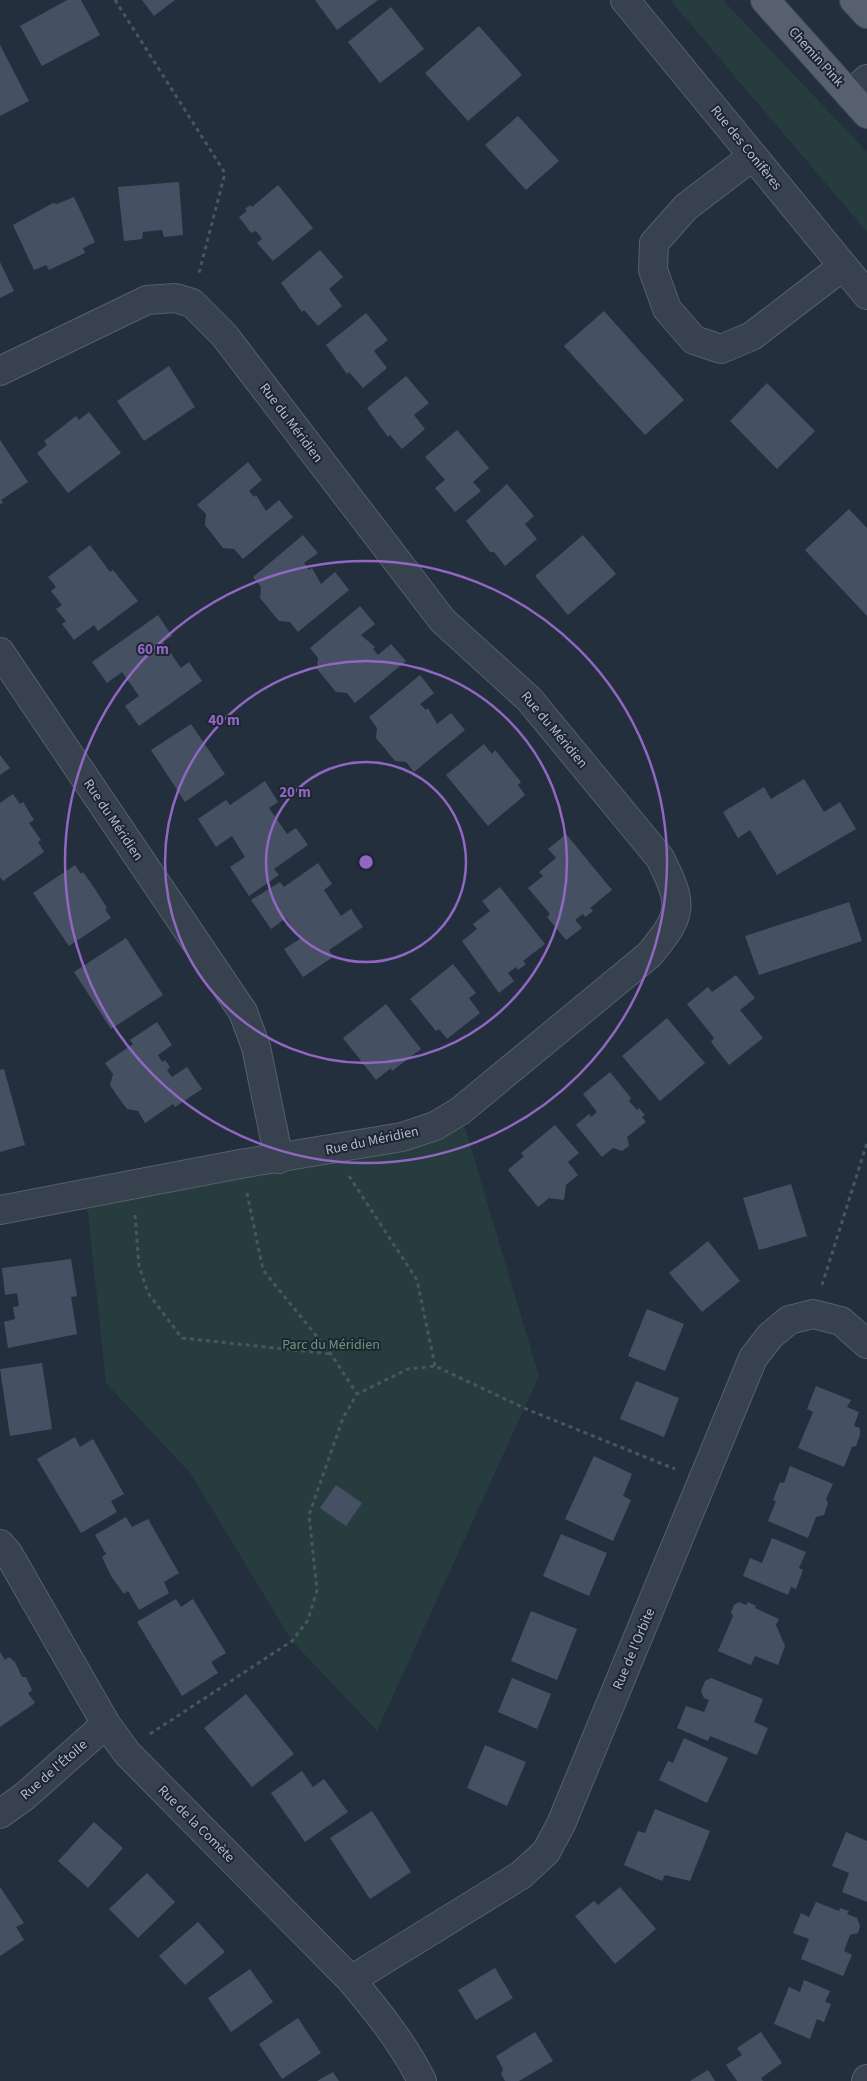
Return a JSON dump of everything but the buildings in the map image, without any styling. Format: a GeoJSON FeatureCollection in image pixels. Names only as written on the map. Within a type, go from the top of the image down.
{"type":"FeatureCollection","features":[{"type":"Feature","properties":{"kind":"main road","name":"Chemin Pink"},"geometry":{"type":"LineString","coordinates":[[765,0],[861,96]]}},
{"type":"Feature","properties":{"kind":"main road"},"geometry":{"type":"LineString","coordinates":[[854,0],[867,14]]}},
{"type":"Feature","properties":{"kind":"street","name":"Rue des Conifères"},"geometry":{"type":"LineString","coordinates":[[625,0],[867,295]]}},
{"type":"Feature","properties":{"kind":"street"},"geometry":{"type":"LineString","coordinates":[[753,156],[686,207],[654,243],[653,270],[667,309],[694,340],[721,349],[752,336],[843,266]]}},
{"type":"Feature","properties":{"kind":"street"},"geometry":{"type":"LineString","coordinates":[[0,371],[147,300],[175,298],[192,303]]}},
{"type":"Feature","properties":{"kind":"street","name":"Rue du Méridien"},"geometry":{"type":"LineString","coordinates":[[0,1210],[240,1164],[402,1137],[435,1126],[460,1111],[649,955],[667,934],[677,913],[674,886],[660,858],[529,698],[443,621],[224,335],[192,303]]}},
{"type":"Feature","properties":{"kind":"street","name":"Rue du Méridien"},"geometry":{"type":"LineString","coordinates":[[0,652],[243,1012],[256,1047],[279,1159]]}},
{"type":"Feature","properties":{"kind":"street","name":"Rue de l'Orbite"},"geometry":{"type":"LineString","coordinates":[[351,1980],[521,1874],[546,1852],[561,1824],[753,1358],[770,1336],[789,1320],[813,1314],[841,1321],[867,1344]]}},
{"type":"Feature","properties":{"kind":"street","name":"Rue de la Comète"},"geometry":{"type":"LineString","coordinates":[[0,1544],[8,1554],[106,1724],[127,1753],[351,1980],[381,2015],[407,2052],[422,2081]]}},
{"type":"Feature","properties":{"kind":"street","name":"Rue de l'Étoile"},"geometry":{"type":"LineString","coordinates":[[0,1814],[25,1796],[106,1724]]}},
{"type":"Feature","properties":{"kind":"path"},"geometry":{"type":"LineString","coordinates":[[115,0],[224,173],[192,303]]}},
{"type":"Feature","properties":{"kind":"path"},"geometry":{"type":"LineString","coordinates":[[813,1314],[867,1143]]}},
{"type":"Feature","properties":{"kind":"path"},"geometry":{"type":"LineString","coordinates":[[332,1150],[416,1280],[435,1366]]}},
{"type":"Feature","properties":{"kind":"path"},"geometry":{"type":"LineString","coordinates":[[240,1164],[263,1270],[331,1354],[357,1394]]}},
{"type":"Feature","properties":{"kind":"path"},"geometry":{"type":"LineString","coordinates":[[133,1184],[139,1266],[148,1293],[182,1338],[331,1354]]}},
{"type":"Feature","properties":{"kind":"path"},"geometry":{"type":"LineString","coordinates":[[127,1753],[156,1728],[292,1641],[308,1620],[317,1590],[309,1515],[343,1418],[357,1394],[408,1369],[435,1366],[524,1408],[704,1480]]}},
{"type":"Feature","properties":{"kind":"green space"},"geometry":{"type":"Polygon","coordinates":[[[670,0],[723,0],[867,152],[867,232],[670,0]]]}},
{"type":"Feature","properties":{"kind":"green space","name":"Parc du Méridien"},"geometry":{"type":"Polygon","coordinates":[[[460,1111],[539,1376],[377,1731],[292,1641],[191,1474],[106,1383],[86,1194],[460,1111]]]}}]}
